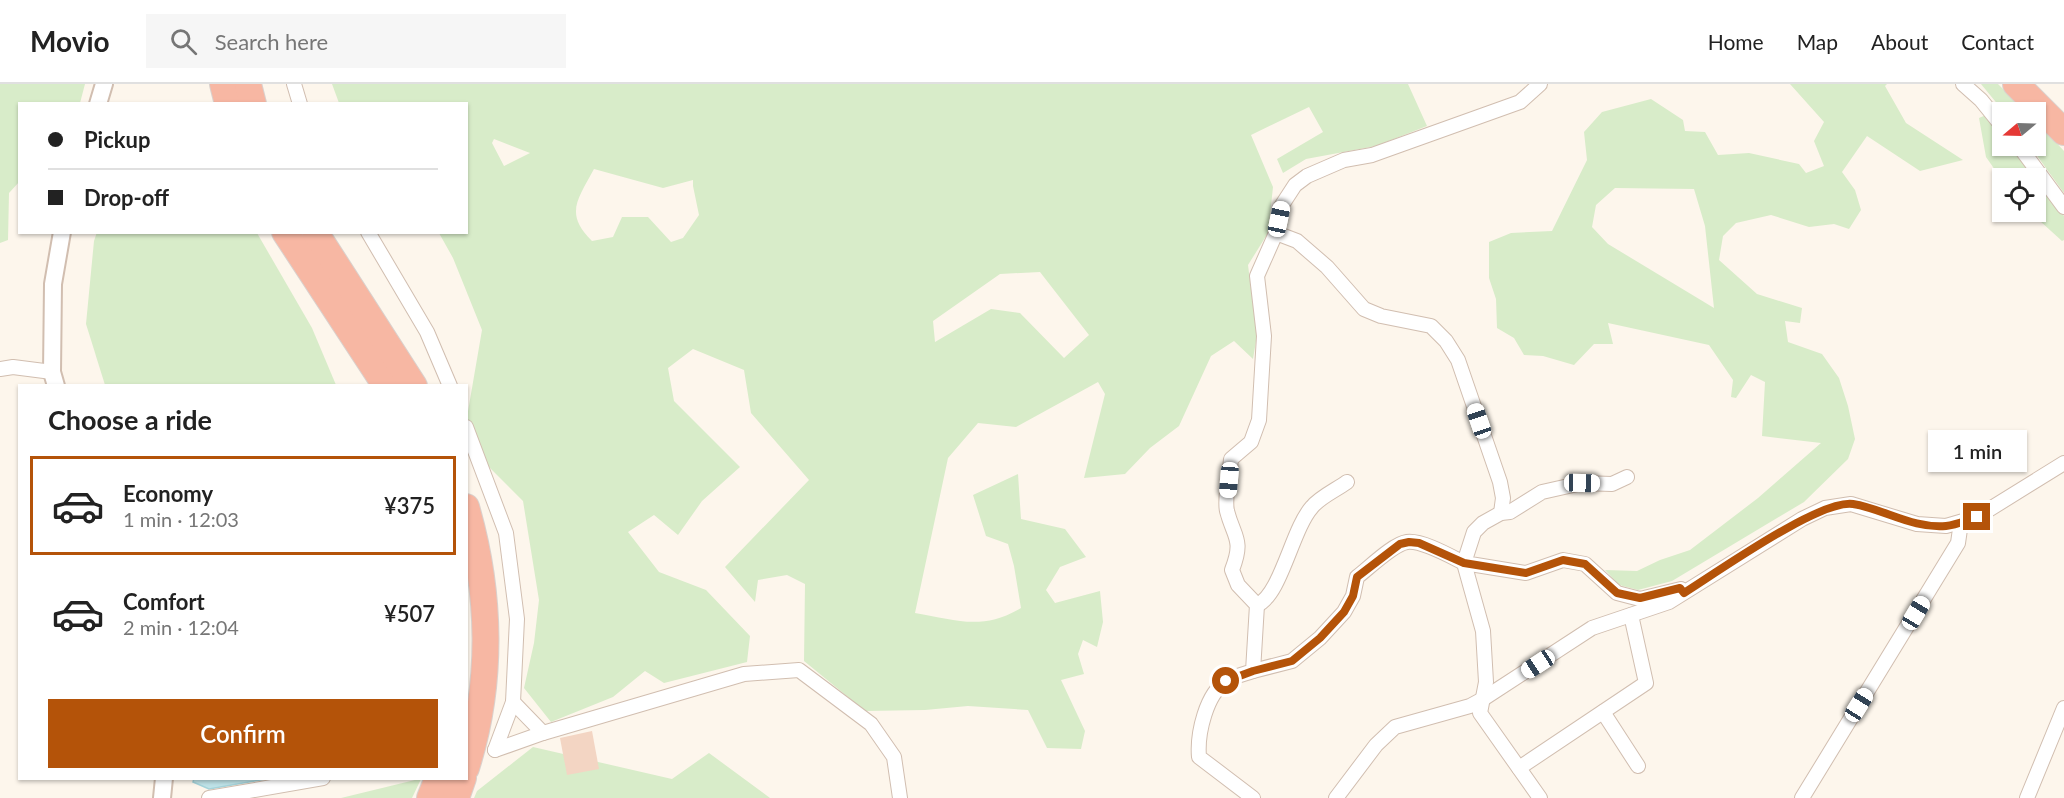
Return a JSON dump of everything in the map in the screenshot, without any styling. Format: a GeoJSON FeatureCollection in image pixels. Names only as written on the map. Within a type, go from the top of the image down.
{"type":"FeatureCollection","features":[{"type":"Feature","properties":{"kind":"highway"},"geometry":{"type":"LineString","coordinates":[[223,84],[228,102]]}},
{"type":"Feature","properties":{"kind":"highway"},"geometry":{"type":"LineString","coordinates":[[248,84],[253,102]]}},
{"type":"Feature","properties":{"kind":"highway"},"geometry":{"type":"LineString","coordinates":[[2016,84],[2064,132]]}},
{"type":"Feature","properties":{"kind":"highway"},"geometry":{"type":"LineString","coordinates":[[2032,84],[2064,112]]}},
{"type":"Feature","properties":{"kind":"highway"},"geometry":{"type":"LineString","coordinates":[[286,234],[385,384]]}},
{"type":"Feature","properties":{"kind":"highway"},"geometry":{"type":"LineString","coordinates":[[316,234],[413,384]]}},
{"type":"Feature","properties":{"kind":"highway"},"geometry":{"type":"LineString","coordinates":[[468,515],[482,574],[486,657],[483,701],[468,762]]}},
{"type":"Feature","properties":{"kind":"highway"},"geometry":{"type":"LineString","coordinates":[[430,798],[437,780]]}},
{"type":"Feature","properties":{"kind":"highway"},"geometry":{"type":"LineString","coordinates":[[456,798],[462,780]]}},
{"type":"Feature","properties":{"kind":"street"},"geometry":{"type":"LineString","coordinates":[[99,102],[104,84]]}},
{"type":"Feature","properties":{"kind":"street"},"geometry":{"type":"LineString","coordinates":[[294,84],[299,102]]}},
{"type":"Feature","properties":{"kind":"street"},"geometry":{"type":"LineString","coordinates":[[1253,671],[1257,604],[1238,585],[1232,570],[1236,559],[1238,539],[1227,509],[1231,459],[1251,442],[1259,420],[1264,336],[1257,276],[1276,232],[1282,205],[1295,185],[1307,176],[1344,160],[1372,155],[1520,102],[1540,84]]}},
{"type":"Feature","properties":{"kind":"street"},"geometry":{"type":"LineString","coordinates":[[1963,84],[1992,114]]}},
{"type":"Feature","properties":{"kind":"street"},"geometry":{"type":"LineString","coordinates":[[2026,156],[2064,207]]}},
{"type":"Feature","properties":{"kind":"street"},"geometry":{"type":"LineString","coordinates":[[1276,232],[1297,241],[1327,267],[1364,309],[1380,316],[1431,327],[1446,341],[1458,360],[1500,482],[1503,498],[1502,513]]}},
{"type":"Feature","properties":{"kind":"street"},"geometry":{"type":"LineString","coordinates":[[0,369],[13,366],[54,379],[53,284],[62,234]]}},
{"type":"Feature","properties":{"kind":"street"},"geometry":{"type":"LineString","coordinates":[[369,234],[427,332],[449,384]]}},
{"type":"Feature","properties":{"kind":"street"},"geometry":{"type":"LineString","coordinates":[[468,432],[506,533],[517,619],[513,702],[495,750],[543,733],[744,674],[798,670],[872,724],[894,757],[900,798]]}},
{"type":"Feature","properties":{"kind":"street"},"geometry":{"type":"LineString","coordinates":[[1336,798],[1376,745],[1395,727],[1470,706],[1592,628],[1670,602],[1802,519],[1825,508],[1851,504],[1917,524],[1946,526],[1977,517],[2064,463]]}},
{"type":"Feature","properties":{"kind":"street"},"geometry":{"type":"LineString","coordinates":[[1540,798],[1480,714],[1486,682],[1482,631],[1464,563],[1473,532],[1483,523],[1502,513],[1510,512],[1542,492],[1582,483],[1612,484],[1627,477]]}},
{"type":"Feature","properties":{"kind":"street"},"geometry":{"type":"LineString","coordinates":[[1257,604],[1272,593],[1298,528],[1312,506],[1347,482]]}},
{"type":"Feature","properties":{"kind":"street"},"geometry":{"type":"LineString","coordinates":[[1802,798],[1958,543],[1961,522]]}},
{"type":"Feature","properties":{"kind":"street"},"geometry":{"type":"LineString","coordinates":[[1253,798],[1199,757],[1198,749],[1206,707],[1213,693],[1226,681],[1292,661],[1320,638],[1344,612],[1353,596],[1357,577],[1400,544],[1419,543],[1464,563],[1526,573],[1563,560],[1585,564],[1617,593],[1640,598],[1680,588],[1684,593]]}},
{"type":"Feature","properties":{"kind":"street"},"geometry":{"type":"LineString","coordinates":[[1519,768],[1646,683],[1631,615]]}},
{"type":"Feature","properties":{"kind":"street"},"geometry":{"type":"LineString","coordinates":[[513,702],[543,733]]}},
{"type":"Feature","properties":{"kind":"street"},"geometry":{"type":"LineString","coordinates":[[2026,798],[2064,708]]}},
{"type":"Feature","properties":{"kind":"street"},"geometry":{"type":"LineString","coordinates":[[1603,712],[1638,766]]}},
{"type":"Feature","properties":{"kind":"street"},"geometry":{"type":"LineString","coordinates":[[162,798],[164,780]]}},
{"type":"Feature","properties":{"kind":"street"},"geometry":{"type":"LineString","coordinates":[[209,798],[312,780]]}},
{"type":"Feature","properties":{"kind":"green space"},"geometry":{"type":"Polygon","coordinates":[[[0,84],[85,84],[80,102],[18,102],[18,183],[9,193],[8,240],[0,243],[0,84]]]}},
{"type":"Feature","properties":{"kind":"green space"},"geometry":{"type":"Polygon","coordinates":[[[332,84],[1408,84],[1427,126],[1376,146],[1306,159],[1283,173],[1277,159],[1323,132],[1309,107],[1251,135],[1273,187],[1268,233],[1248,265],[1257,335],[1253,359],[1234,341],[1211,356],[1179,426],[1150,448],[1125,474],[1084,478],[1105,394],[1098,382],[1016,427],[978,423],[948,458],[915,613],[957,621],[982,622],[1007,615],[1021,608],[1008,544],[986,536],[973,495],[1018,474],[1021,519],[1065,529],[1086,557],[1060,567],[1046,590],[1055,603],[1100,591],[1103,622],[1097,647],[1083,640],[1078,654],[1084,674],[1061,680],[1085,731],[1081,749],[1047,748],[1028,710],[968,706],[925,710],[865,711],[804,661],[805,584],[787,575],[758,580],[755,602],[725,567],[809,480],[751,413],[744,370],[693,349],[668,368],[674,401],[740,467],[702,501],[678,535],[654,515],[628,532],[659,572],[706,590],[750,636],[747,662],[664,683],[645,671],[613,697],[551,722],[524,688],[534,643],[539,600],[523,501],[487,465],[468,419],[482,330],[453,258],[440,234],[468,234],[468,102],[339,102],[332,84]],[[494,139],[492,143],[504,166],[530,153],[494,139]],[[594,169],[576,206],[578,223],[592,241],[613,237],[622,217],[648,217],[671,242],[683,238],[699,215],[693,180],[663,188],[594,169]],[[1040,272],[1000,274],[933,321],[935,342],[991,309],[1020,313],[1064,358],[1089,335],[1040,272]]]}},
{"type":"Feature","properties":{"kind":"green space"},"geometry":{"type":"Polygon","coordinates":[[[1790,84],[1887,84],[1885,86],[1906,123],[1963,160],[1920,171],[1867,136],[1842,172],[1855,190],[1861,210],[1849,229],[1834,224],[1809,227],[1771,215],[1736,223],[1723,236],[1719,260],[1757,294],[1802,308],[1800,323],[1785,321],[1788,342],[1822,354],[1839,378],[1855,439],[1848,459],[1804,502],[1672,581],[1638,590],[1619,585],[1605,570],[1637,571],[1690,550],[1758,498],[1821,443],[1762,436],[1765,382],[1751,375],[1736,398],[1731,397],[1733,380],[1709,345],[1608,323],[1613,344],[1594,344],[1574,365],[1543,356],[1524,355],[1514,338],[1497,328],[1496,299],[1489,278],[1489,242],[1511,233],[1552,231],[1587,160],[1584,132],[1602,112],[1651,99],[1683,120],[1685,131],[1705,132],[1718,155],[1749,153],[1799,164],[1806,173],[1824,166],[1814,141],[1824,122],[1790,84]],[[1615,188],[1596,205],[1592,227],[1608,244],[1714,308],[1705,226],[1694,189],[1615,188]]]}},
{"type":"Feature","properties":{"kind":"green space"},"geometry":{"type":"Polygon","coordinates":[[[1981,84],[1998,84],[2016,102],[1996,102],[1981,84]]]}},
{"type":"Feature","properties":{"kind":"green space"},"geometry":{"type":"Polygon","coordinates":[[[1986,115],[1992,122],[1992,156],[2021,156],[2031,168],[1994,168],[1986,157],[1979,118],[1986,115]]]}},
{"type":"Feature","properties":{"kind":"green space"},"geometry":{"type":"Polygon","coordinates":[[[2046,132],[2064,151],[2064,193],[2037,156],[2046,156],[2046,132]]]}},
{"type":"Feature","properties":{"kind":"green space"},"geometry":{"type":"Polygon","coordinates":[[[2046,190],[2064,216],[2064,240],[2062,241],[2041,222],[2046,222],[2046,190]]]}},
{"type":"Feature","properties":{"kind":"green space"},"geometry":{"type":"Polygon","coordinates":[[[96,234],[258,234],[312,328],[336,384],[105,384],[86,324],[96,234]]]}},
{"type":"Feature","properties":{"kind":"green space"},"geometry":{"type":"Polygon","coordinates":[[[533,747],[672,779],[709,753],[770,798],[474,798],[477,791],[533,747]]]}},
{"type":"Feature","properties":{"kind":"green space"},"geometry":{"type":"Polygon","coordinates":[[[415,780],[421,780],[412,798],[341,798],[415,780]]]}},
{"type":"Feature","properties":{"kind":"water"},"geometry":{"type":"Polygon","coordinates":[[[194,780],[260,780],[209,789],[193,782],[194,780]]]}},
{"type":"Feature","properties":{"kind":"building"},"geometry":{"type":"Polygon","coordinates":[[[592,731],[599,769],[567,775],[560,738],[592,731]]]}},
{"type":"Feature","properties":{"kind":"route"},"geometry":{"type":"LineString","coordinates":[[1226,681],[1292,661],[1320,638],[1344,612],[1353,596],[1357,577],[1400,544],[1409,542],[1419,543],[1464,563],[1526,573],[1563,560],[1585,564],[1617,593],[1640,598],[1664,594],[1680,588],[1684,593],[1802,519],[1825,508],[1851,504],[1917,524],[1946,526],[1977,517]]}}]}
